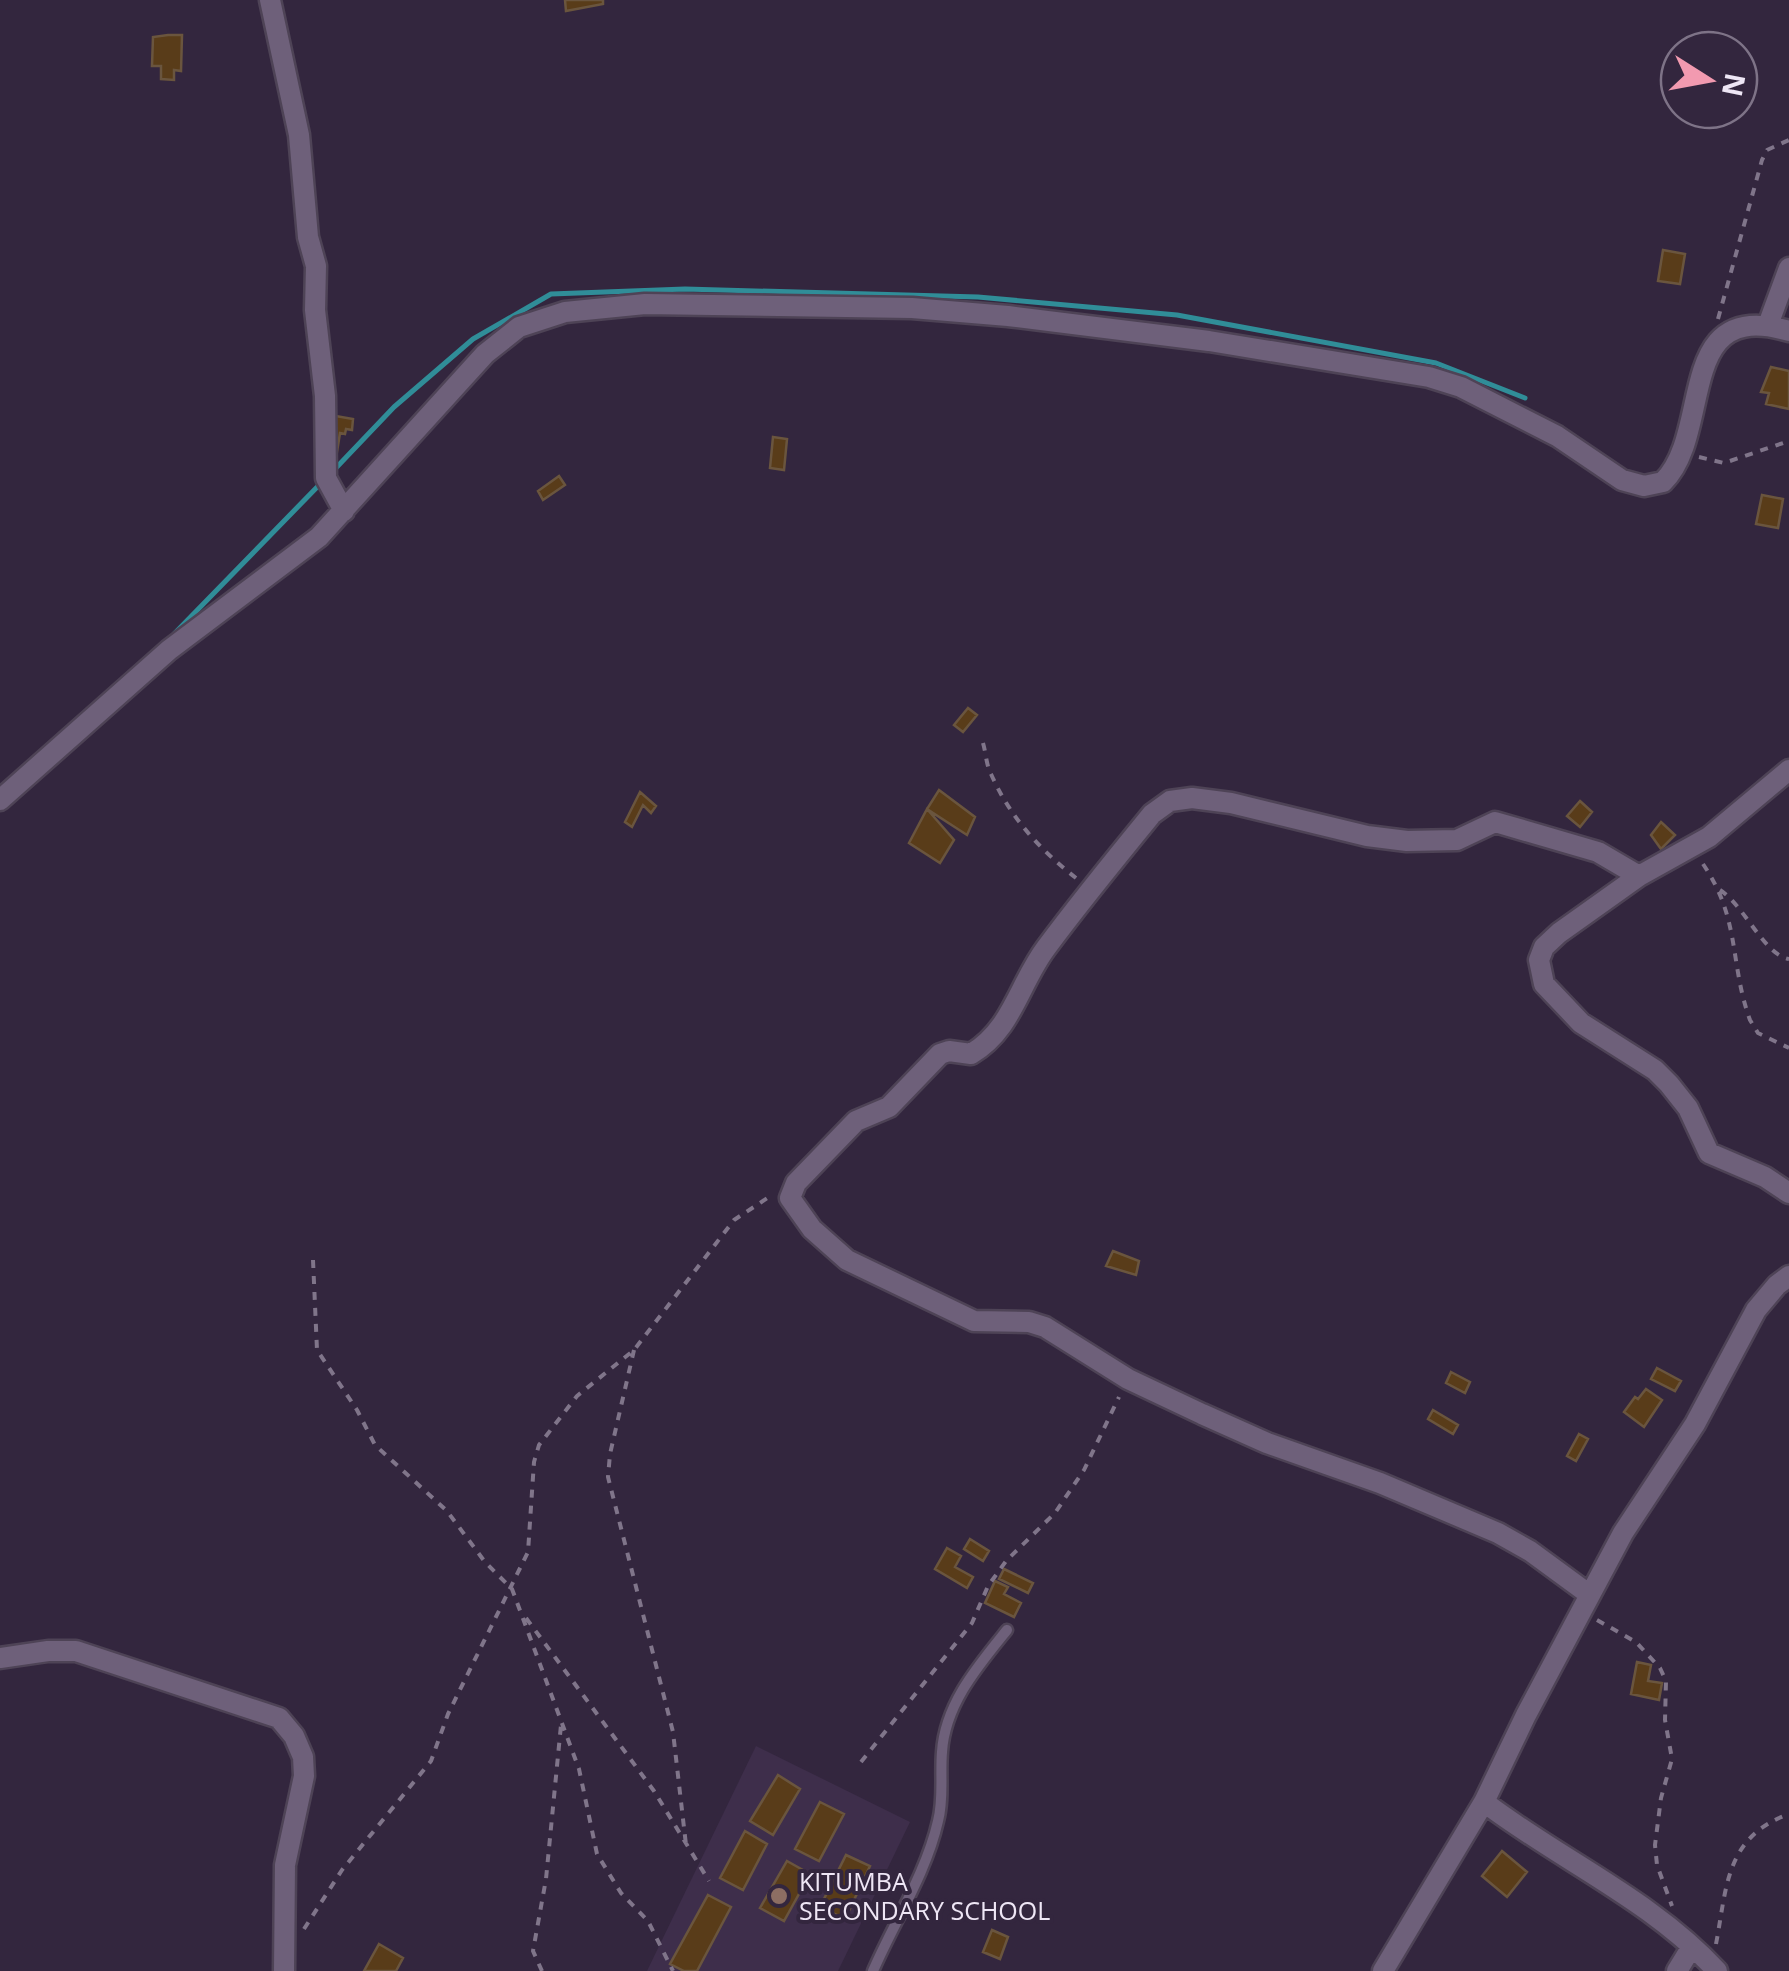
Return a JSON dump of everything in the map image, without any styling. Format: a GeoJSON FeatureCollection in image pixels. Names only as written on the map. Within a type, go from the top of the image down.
{"type":"FeatureCollection","features":[{"type":"Feature","properties":{"kind":"street"},"geometry":{"type":"LineString","coordinates":[[270,0],[298,135],[308,237],[316,266],[314,310],[325,396],[326,478],[344,510]]}},
{"type":"Feature","properties":{"kind":"street"},"geometry":{"type":"LineString","coordinates":[[1768,325],[1789,268]]}},
{"type":"Feature","properties":{"kind":"street"},"geometry":{"type":"LineString","coordinates":[[0,800],[169,650],[319,537],[484,354],[519,327],[564,312],[645,304],[912,308],[1209,341],[1429,377],[1461,387],[1557,436],[1622,480],[1644,486],[1662,482],[1680,458],[1700,373],[1711,348],[1726,334],[1746,326],[1768,325],[1789,331]]}},
{"type":"Feature","properties":{"kind":"street"},"geometry":{"type":"LineString","coordinates":[[1789,770],[1728,823],[1692,848],[1639,876],[1558,933],[1544,947],[1539,972],[1544,984],[1596,1034],[1655,1070],[1688,1108],[1709,1153],[1765,1177],[1789,1193]]}},
{"type":"Feature","properties":{"kind":"street"},"geometry":{"type":"LineString","coordinates":[[1585,1603],[1530,1551],[1498,1533],[1380,1482],[1266,1443],[1128,1380],[1045,1327],[1029,1322],[974,1321],[847,1260],[794,1207],[790,1198],[796,1183],[856,1120],[888,1107],[940,1054],[970,1054],[984,1046],[1010,1016],[1044,951],[1152,814],[1170,801],[1192,798],[1231,803],[1348,832],[1407,841],[1457,840],[1495,822],[1598,852],[1639,876]]}},
{"type":"Feature","properties":{"kind":"street"},"geometry":{"type":"LineString","coordinates":[[1384,1971],[1484,1802],[1623,1533],[1695,1424],[1756,1310],[1776,1285],[1789,1276]]}},
{"type":"Feature","properties":{"kind":"street"},"geometry":{"type":"LineString","coordinates":[[0,1658],[76,1651],[278,1718],[294,1736],[303,1757],[304,1776],[285,1864],[284,1965]]}},
{"type":"Feature","properties":{"kind":"street"},"geometry":{"type":"LineString","coordinates":[[1484,1802],[1546,1847],[1632,1898],[1716,1970]]}},
{"type":"Feature","properties":{"kind":"street"},"geometry":{"type":"LineString","coordinates":[[1677,1971],[1691,1948]]}},
{"type":"Feature","properties":{"kind":"lane"},"geometry":{"type":"LineString","coordinates":[[873,1971],[896,1928],[938,1822],[948,1718],[966,1685],[1006,1630]]}},
{"type":"Feature","properties":{"kind":"path"},"geometry":{"type":"LineString","coordinates":[[1711,348],[1762,160],[1767,150],[1789,140]]}},
{"type":"Feature","properties":{"kind":"path"},"geometry":{"type":"LineString","coordinates":[[1680,458],[1698,457],[1724,463],[1789,441]]}},
{"type":"Feature","properties":{"kind":"path"},"geometry":{"type":"LineString","coordinates":[[983,742],[991,774],[1029,837],[1092,890]]}},
{"type":"Feature","properties":{"kind":"path"},"geometry":{"type":"LineString","coordinates":[[1692,848],[1720,889],[1738,904],[1778,956],[1789,959]]}},
{"type":"Feature","properties":{"kind":"path"},"geometry":{"type":"LineString","coordinates":[[1720,889],[1750,1020],[1758,1033],[1789,1048]]}},
{"type":"Feature","properties":{"kind":"path"},"geometry":{"type":"LineString","coordinates":[[284,1965],[342,1870],[431,1760],[448,1714],[528,1552],[538,1446],[576,1396],[634,1350],[734,1220],[757,1202],[796,1183]]}},
{"type":"Feature","properties":{"kind":"path"},"geometry":{"type":"LineString","coordinates":[[313,1260],[317,1350],[375,1445],[447,1511],[485,1562],[512,1590],[579,1769],[597,1854],[620,1893],[648,1921],[674,1971]]}},
{"type":"Feature","properties":{"kind":"path"},"geometry":{"type":"LineString","coordinates":[[634,1350],[608,1477],[673,1732],[686,1844]]}},
{"type":"Feature","properties":{"kind":"path"},"geometry":{"type":"LineString","coordinates":[[861,1762],[972,1623],[988,1586],[1006,1562],[1055,1513],[1084,1470],[1128,1380]]}},
{"type":"Feature","properties":{"kind":"path"},"geometry":{"type":"LineString","coordinates":[[1585,1603],[1636,1642],[1660,1668],[1666,1681],[1665,1720],[1672,1759],[1661,1798],[1655,1844],[1657,1865],[1676,1914]]}},
{"type":"Feature","properties":{"kind":"path"},"geometry":{"type":"LineString","coordinates":[[523,1614],[634,1762],[709,1881]]}},
{"type":"Feature","properties":{"kind":"path"},"geometry":{"type":"LineString","coordinates":[[542,1971],[533,1951],[546,1879],[562,1719]]}},
{"type":"Feature","properties":{"kind":"path"},"geometry":{"type":"LineString","coordinates":[[1716,1970],[1722,1895],[1746,1841],[1757,1829],[1789,1814]]}},
{"type":"Feature","properties":{"kind":"shaded area","name":"KITUMBA SECONDARY SCHOOL"},"geometry":{"type":"Polygon","coordinates":[[[756,1746],[910,1822],[838,1971],[647,1971],[756,1746]]]}},
{"type":"Feature","properties":{"kind":"building"},"geometry":{"type":"Polygon","coordinates":[[[565,0],[603,0],[603,4],[566,11],[565,0]]]}},
{"type":"Feature","properties":{"kind":"building"},"geometry":{"type":"Polygon","coordinates":[[[182,35],[181,71],[174,70],[174,80],[161,79],[161,66],[152,66],[153,37],[182,35]]]}},
{"type":"Feature","properties":{"kind":"building"},"geometry":{"type":"Polygon","coordinates":[[[1663,250],[1685,254],[1680,284],[1658,281],[1663,250]]]}},
{"type":"Feature","properties":{"kind":"building"},"geometry":{"type":"Polygon","coordinates":[[[1771,367],[1789,371],[1789,409],[1766,404],[1769,393],[1761,392],[1771,367]]]}},
{"type":"Feature","properties":{"kind":"building"},"geometry":{"type":"Polygon","coordinates":[[[330,415],[353,419],[352,430],[340,433],[337,452],[325,450],[330,415]]]}},
{"type":"Feature","properties":{"kind":"building"},"geometry":{"type":"Polygon","coordinates":[[[773,437],[787,439],[784,470],[770,468],[773,437]]]}},
{"type":"Feature","properties":{"kind":"building"},"geometry":{"type":"Polygon","coordinates":[[[559,476],[565,485],[543,500],[538,491],[559,476]]]}},
{"type":"Feature","properties":{"kind":"building"},"geometry":{"type":"Polygon","coordinates":[[[1762,495],[1783,499],[1778,528],[1756,524],[1762,495]]]}},
{"type":"Feature","properties":{"kind":"building"},"geometry":{"type":"Polygon","coordinates":[[[968,708],[977,715],[963,732],[954,725],[968,708]]]}},
{"type":"Feature","properties":{"kind":"building"},"geometry":{"type":"Polygon","coordinates":[[[939,790],[975,817],[967,835],[927,809],[939,790]]]}},
{"type":"Feature","properties":{"kind":"building"},"geometry":{"type":"Polygon","coordinates":[[[640,792],[656,806],[651,813],[643,805],[632,827],[625,822],[640,792]]]}},
{"type":"Feature","properties":{"kind":"building"},"geometry":{"type":"Polygon","coordinates":[[[1580,801],[1592,812],[1580,827],[1567,816],[1580,801]]]}},
{"type":"Feature","properties":{"kind":"building"},"geometry":{"type":"Polygon","coordinates":[[[927,809],[954,840],[940,863],[909,843],[927,809]]]}},
{"type":"Feature","properties":{"kind":"building"},"geometry":{"type":"Polygon","coordinates":[[[1661,822],[1675,835],[1661,849],[1651,835],[1661,822]]]}},
{"type":"Feature","properties":{"kind":"building"},"geometry":{"type":"Polygon","coordinates":[[[1113,1251],[1139,1261],[1136,1275],[1106,1266],[1113,1251]]]}},
{"type":"Feature","properties":{"kind":"building"},"geometry":{"type":"Polygon","coordinates":[[[1657,1368],[1681,1381],[1675,1391],[1651,1379],[1657,1368]]]}},
{"type":"Feature","properties":{"kind":"building"},"geometry":{"type":"Polygon","coordinates":[[[1451,1372],[1470,1382],[1465,1393],[1446,1383],[1451,1372]]]}},
{"type":"Feature","properties":{"kind":"building"},"geometry":{"type":"Polygon","coordinates":[[[1646,1389],[1662,1400],[1644,1427],[1624,1412],[1646,1389]]]}},
{"type":"Feature","properties":{"kind":"building"},"geometry":{"type":"Polygon","coordinates":[[[1433,1410],[1458,1425],[1453,1434],[1428,1419],[1433,1410]]]}},
{"type":"Feature","properties":{"kind":"building"},"geometry":{"type":"Polygon","coordinates":[[[1579,1434],[1588,1439],[1576,1461],[1567,1456],[1579,1434]]]}},
{"type":"Feature","properties":{"kind":"building"},"geometry":{"type":"Polygon","coordinates":[[[970,1539],[989,1551],[983,1561],[964,1549],[970,1539]]]}},
{"type":"Feature","properties":{"kind":"building"},"geometry":{"type":"Polygon","coordinates":[[[947,1548],[961,1556],[955,1567],[973,1577],[967,1588],[935,1569],[947,1548]]]}},
{"type":"Feature","properties":{"kind":"building"},"geometry":{"type":"Polygon","coordinates":[[[1004,1569],[1033,1583],[1028,1593],[999,1579],[1004,1569]]]}},
{"type":"Feature","properties":{"kind":"building"},"geometry":{"type":"Polygon","coordinates":[[[995,1581],[1008,1587],[1004,1594],[1021,1603],[1014,1617],[985,1603],[995,1581]]]}},
{"type":"Feature","properties":{"kind":"building"},"geometry":{"type":"Polygon","coordinates":[[[1637,1662],[1651,1665],[1648,1681],[1662,1683],[1659,1700],[1631,1694],[1637,1662]]]}},
{"type":"Feature","properties":{"kind":"building"},"geometry":{"type":"Polygon","coordinates":[[[778,1775],[800,1789],[773,1835],[750,1821],[778,1775]]]}},
{"type":"Feature","properties":{"kind":"building"},"geometry":{"type":"Polygon","coordinates":[[[820,1802],[844,1814],[819,1861],[795,1849],[820,1802]]]}},
{"type":"Feature","properties":{"kind":"building"},"geometry":{"type":"Polygon","coordinates":[[[745,1831],[767,1844],[743,1890],[720,1878],[745,1831]]]}},
{"type":"Feature","properties":{"kind":"building"},"geometry":{"type":"Polygon","coordinates":[[[1502,1851],[1527,1872],[1507,1897],[1482,1876],[1502,1851]]]}},
{"type":"Feature","properties":{"kind":"building"},"geometry":{"type":"Polygon","coordinates":[[[846,1855],[870,1866],[845,1919],[820,1907],[846,1855]]]}},
{"type":"Feature","properties":{"kind":"building"},"geometry":{"type":"Polygon","coordinates":[[[787,1861],[810,1874],[784,1921],[760,1908],[787,1861]]]}},
{"type":"Feature","properties":{"kind":"building"},"geometry":{"type":"Polygon","coordinates":[[[708,1895],[731,1907],[697,1971],[684,1971],[670,1964],[708,1895]]]}},
{"type":"Feature","properties":{"kind":"building"},"geometry":{"type":"Polygon","coordinates":[[[992,1930],[1008,1937],[1000,1959],[983,1952],[992,1930]]]}},
{"type":"Feature","properties":{"kind":"building"},"geometry":{"type":"Polygon","coordinates":[[[379,1944],[403,1958],[396,1971],[364,1971],[379,1944]]]}},
{"type":"Feature","properties":{"kind":"waterway"},"geometry":{"type":"LineString","coordinates":[[334,470],[394,407],[473,339],[551,294],[685,289],[978,297],[1177,315],[1436,363],[1525,398]]}},
{"type":"Feature","properties":{"kind":"waterway"},"geometry":{"type":"LineString","coordinates":[[174,634],[323,481]]}},
{"type":"Feature","properties":{"kind":"place","name":"KITUMBA SECONDARY SCHOOL"},"geometry":{"type":"Point","coordinates":[779,1896]}}]}
